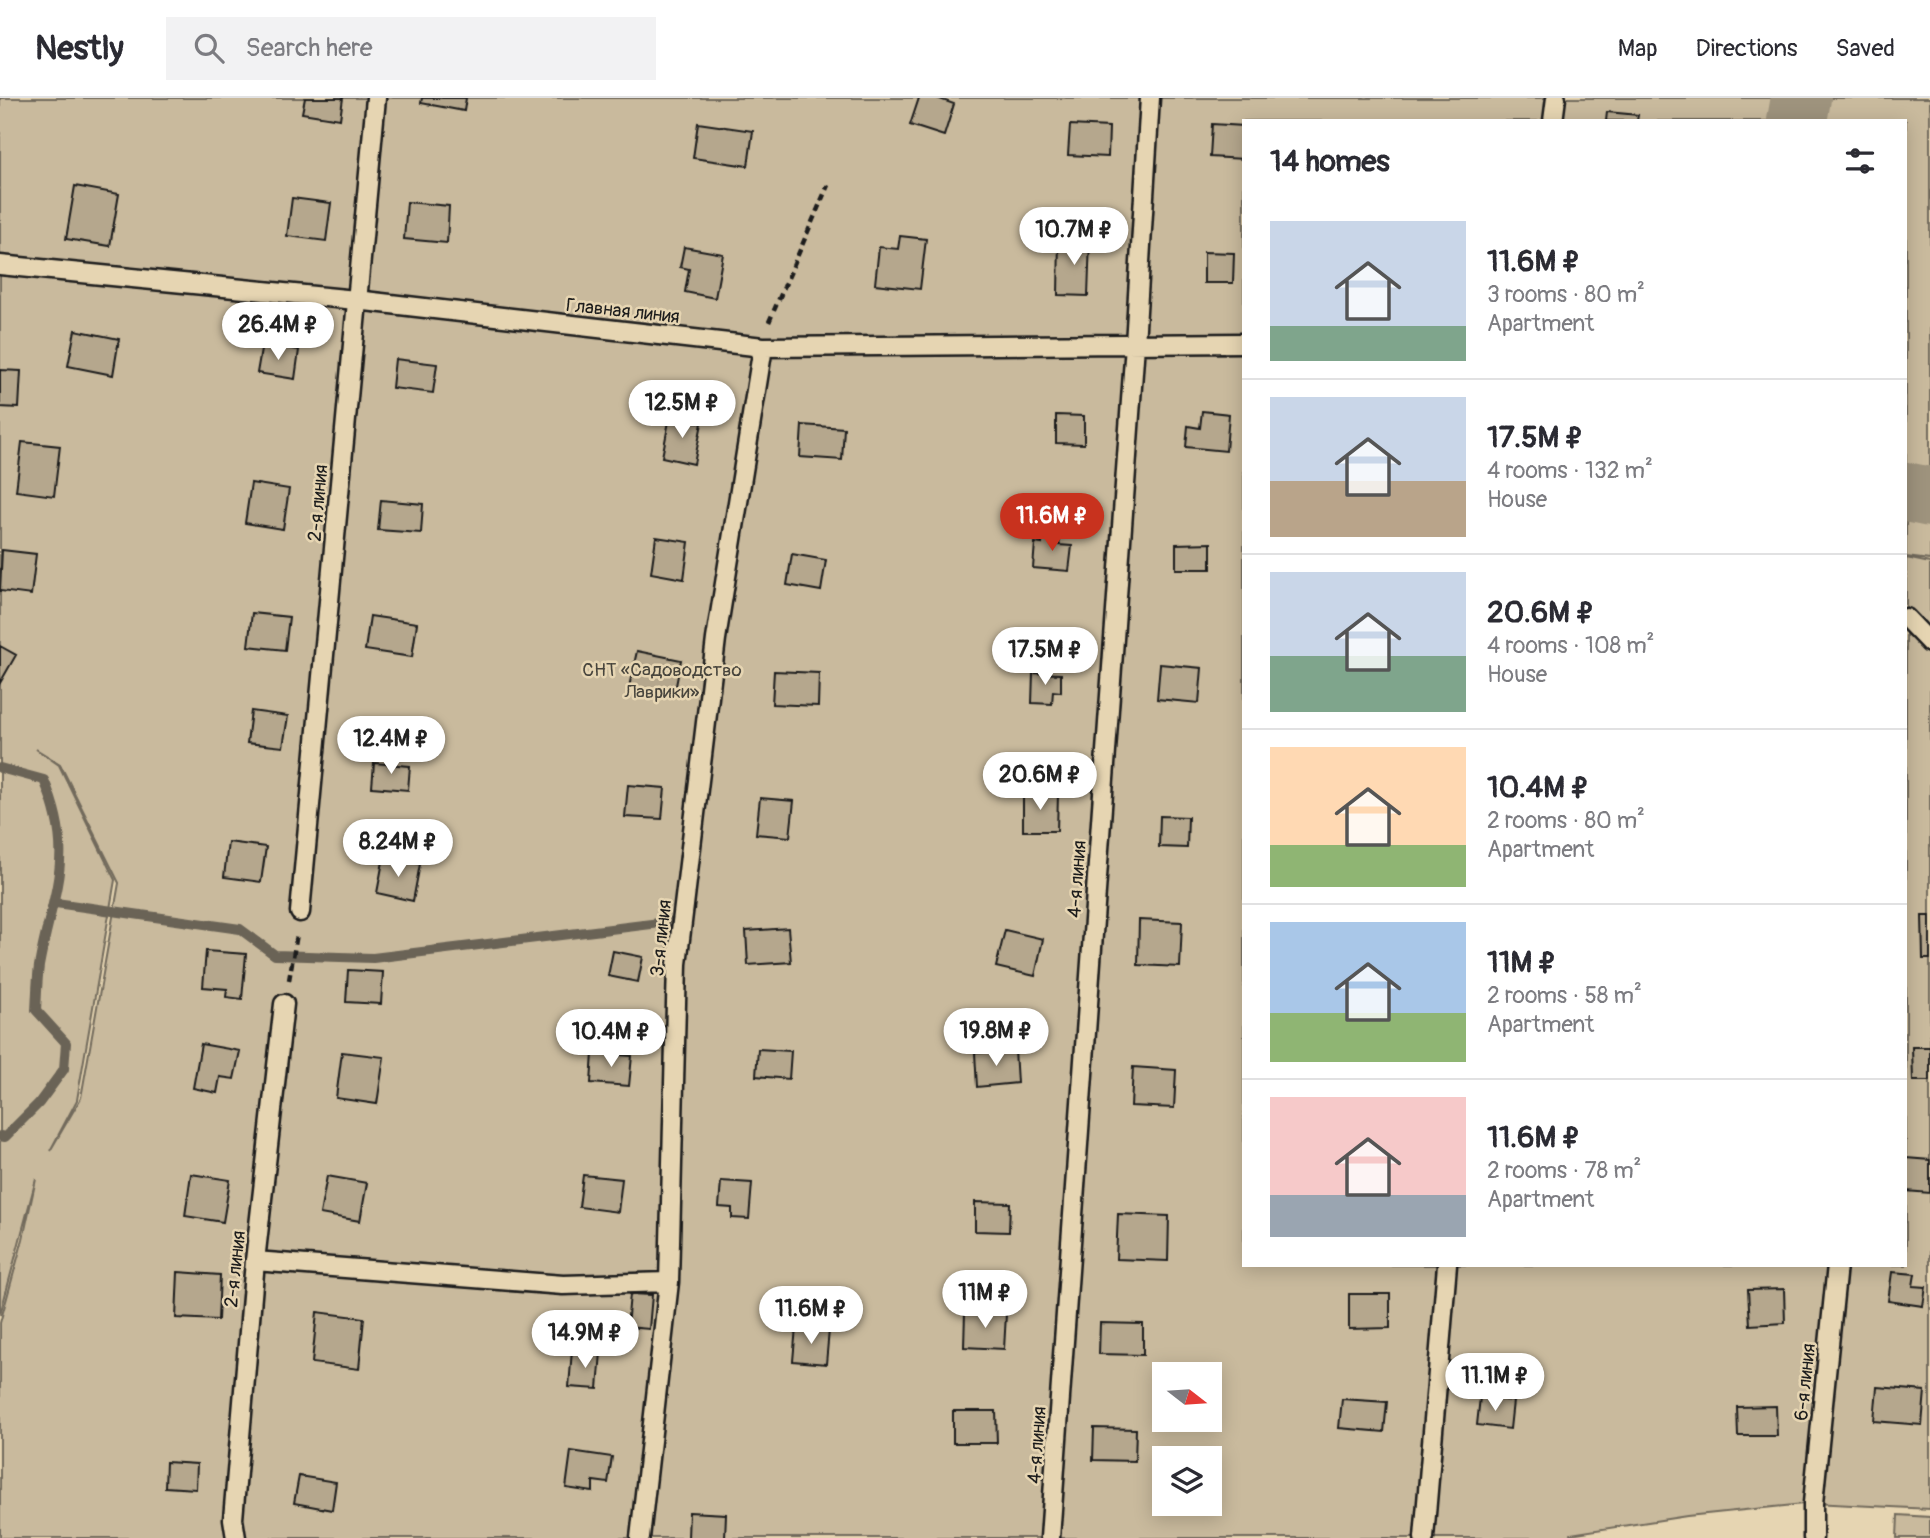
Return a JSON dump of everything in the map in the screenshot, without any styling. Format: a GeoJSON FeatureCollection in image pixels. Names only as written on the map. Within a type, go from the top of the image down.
{"type":"FeatureCollection","features":[{"type":"Feature","properties":{"kind":"lane","name":"2-я линия"},"geometry":{"type":"LineString","coordinates":[[300,912],[376,98]]}},
{"type":"Feature","properties":{"kind":"lane","name":"4-я линия"},"geometry":{"type":"LineString","coordinates":[[1050,1538],[1150,98]]}},
{"type":"Feature","properties":{"kind":"lane"},"geometry":{"type":"LineString","coordinates":[[1553,119],[1556,98]]}},
{"type":"Feature","properties":{"kind":"lane","name":"Главная линия"},"geometry":{"type":"LineString","coordinates":[[0,265],[356,300],[763,347],[1242,343]]}},
{"type":"Feature","properties":{"kind":"lane","name":"3-я линия"},"geometry":{"type":"LineString","coordinates":[[640,1538],[669,1282],[677,964],[716,639],[763,347]]}},
{"type":"Feature","properties":{"kind":"lane"},"geometry":{"type":"LineString","coordinates":[[1909,622],[1930,643]]}},
{"type":"Feature","properties":{"kind":"lane","name":"2-я линия"},"geometry":{"type":"LineString","coordinates":[[236,1538],[233,1519],[255,1261],[284,1004]]}},
{"type":"Feature","properties":{"kind":"lane"},"geometry":{"type":"LineString","coordinates":[[255,1261],[563,1285],[669,1282]]}},
{"type":"Feature","properties":{"kind":"lane"},"geometry":{"type":"LineString","coordinates":[[1424,1538],[1447,1267]]}},
{"type":"Feature","properties":{"kind":"lane","name":"6-я линия"},"geometry":{"type":"LineString","coordinates":[[1813,1538],[1813,1503],[1837,1267]]}},
{"type":"Feature","properties":{"kind":"path"},"geometry":{"type":"LineString","coordinates":[[763,347],[765,333],[828,185]]}},
{"type":"Feature","properties":{"kind":"path"},"geometry":{"type":"LineString","coordinates":[[293,964],[294,949]]}},
{"type":"Feature","properties":{"kind":"green space","name":"СНТ «Садоводство Лаврики»"},"geometry":{"type":"Polygon","coordinates":[[[0,98],[1930,98],[1930,560],[1907,557],[1907,119],[1242,119],[1242,1267],[1907,1267],[1907,558],[1930,563],[1930,1509],[1813,1503],[1687,1516],[1570,1534],[1570,1538],[0,1538],[0,1323],[36,1179],[0,1315],[0,98]],[[36,749],[59,765],[115,880],[77,1100],[50,1151],[81,1098],[119,883],[60,764],[36,749]]]}},
{"type":"Feature","properties":{"kind":"green space"},"geometry":{"type":"Polygon","coordinates":[[[1898,1515],[1930,1517],[1930,1538],[1897,1538],[1898,1515]]]}},
{"type":"Feature","properties":{"kind":"building"},"geometry":{"type":"Polygon","coordinates":[[[305,98],[343,98],[340,119],[302,113],[305,98]]]}},
{"type":"Feature","properties":{"kind":"building"},"geometry":{"type":"Polygon","coordinates":[[[422,98],[466,98],[464,111],[421,103],[422,98]]]}},
{"type":"Feature","properties":{"kind":"building"},"geometry":{"type":"Polygon","coordinates":[[[919,98],[937,98],[954,104],[944,136],[910,125],[919,98]]]}},
{"type":"Feature","properties":{"kind":"building"},"geometry":{"type":"Polygon","coordinates":[[[1607,112],[1638,115],[1637,119],[1606,119],[1607,112]]]}},
{"type":"Feature","properties":{"kind":"building"},"geometry":{"type":"Polygon","coordinates":[[[698,123],[753,131],[748,166],[693,158],[698,123]]]}},
{"type":"Feature","properties":{"kind":"building"},"geometry":{"type":"Polygon","coordinates":[[[1212,124],[1242,126],[1242,159],[1210,157],[1212,124]]]}},
{"type":"Feature","properties":{"kind":"building"},"geometry":{"type":"Polygon","coordinates":[[[1070,125],[1109,127],[1108,157],[1068,155],[1070,125]]]}},
{"type":"Feature","properties":{"kind":"building"},"geometry":{"type":"Polygon","coordinates":[[[75,186],[119,194],[110,246],[66,239],[75,186]]]}},
{"type":"Feature","properties":{"kind":"building"},"geometry":{"type":"Polygon","coordinates":[[[292,198],[331,203],[326,241],[287,236],[292,198]]]}},
{"type":"Feature","properties":{"kind":"building"},"geometry":{"type":"Polygon","coordinates":[[[407,202],[449,206],[447,243],[404,239],[407,202]]]}},
{"type":"Feature","properties":{"kind":"building"},"geometry":{"type":"Polygon","coordinates":[[[900,236],[926,239],[920,289],[875,284],[879,247],[898,249],[900,236]]]}},
{"type":"Feature","properties":{"kind":"building"},"geometry":{"type":"Polygon","coordinates":[[[1059,238],[1090,239],[1088,296],[1058,295],[1059,238]]]}},
{"type":"Feature","properties":{"kind":"building"},"geometry":{"type":"Polygon","coordinates":[[[684,247],[723,254],[715,298],[685,292],[689,269],[680,267],[684,247]]]}},
{"type":"Feature","properties":{"kind":"building"},"geometry":{"type":"Polygon","coordinates":[[[1204,252],[1234,253],[1233,283],[1204,283],[1204,252]]]}},
{"type":"Feature","properties":{"kind":"building"},"geometry":{"type":"Polygon","coordinates":[[[75,330],[119,339],[113,375],[68,366],[75,330]]]}},
{"type":"Feature","properties":{"kind":"building"},"geometry":{"type":"Polygon","coordinates":[[[262,344],[299,350],[295,379],[257,373],[262,344]]]}},
{"type":"Feature","properties":{"kind":"building"},"geometry":{"type":"Polygon","coordinates":[[[395,359],[437,364],[433,393],[392,388],[395,359]]]}},
{"type":"Feature","properties":{"kind":"building"},"geometry":{"type":"Polygon","coordinates":[[[0,370],[21,371],[19,408],[0,407],[0,370]]]}},
{"type":"Feature","properties":{"kind":"building"},"geometry":{"type":"Polygon","coordinates":[[[1202,411],[1229,414],[1226,451],[1186,447],[1188,426],[1200,428],[1202,411]]]}},
{"type":"Feature","properties":{"kind":"building"},"geometry":{"type":"Polygon","coordinates":[[[1056,415],[1084,416],[1084,444],[1056,443],[1056,415]]]}},
{"type":"Feature","properties":{"kind":"building"},"geometry":{"type":"Polygon","coordinates":[[[670,416],[702,423],[694,464],[662,457],[670,416]]]}},
{"type":"Feature","properties":{"kind":"building"},"geometry":{"type":"Polygon","coordinates":[[[802,425],[844,428],[842,460],[800,457],[802,425]]]}},
{"type":"Feature","properties":{"kind":"building"},"geometry":{"type":"Polygon","coordinates":[[[22,442],[60,446],[54,496],[16,491],[22,442]]]}},
{"type":"Feature","properties":{"kind":"building"},"geometry":{"type":"Polygon","coordinates":[[[251,483],[289,489],[283,529],[245,523],[251,483]]]}},
{"type":"Feature","properties":{"kind":"building"},"geometry":{"type":"Polygon","coordinates":[[[381,500],[423,504],[421,533],[378,530],[381,500]]]}},
{"type":"Feature","properties":{"kind":"building"},"geometry":{"type":"Polygon","coordinates":[[[1043,530],[1061,532],[1059,545],[1072,546],[1069,571],[1033,568],[1035,543],[1042,544],[1043,530]]]}},
{"type":"Feature","properties":{"kind":"building"},"geometry":{"type":"Polygon","coordinates":[[[656,537],[689,542],[684,579],[651,573],[656,537]]]}},
{"type":"Feature","properties":{"kind":"building"},"geometry":{"type":"Polygon","coordinates":[[[1211,543],[1211,569],[1176,569],[1176,544],[1211,543]]]}},
{"type":"Feature","properties":{"kind":"building"},"geometry":{"type":"Polygon","coordinates":[[[2,550],[36,554],[31,595],[0,591],[2,550]]]}},
{"type":"Feature","properties":{"kind":"building"},"geometry":{"type":"Polygon","coordinates":[[[792,554],[826,560],[821,591],[787,585],[792,554]]]}},
{"type":"Feature","properties":{"kind":"building"},"geometry":{"type":"Polygon","coordinates":[[[252,613],[289,617],[285,650],[248,646],[252,613]]]}},
{"type":"Feature","properties":{"kind":"building"},"geometry":{"type":"Polygon","coordinates":[[[370,616],[417,623],[412,657],[365,650],[370,616]]]}},
{"type":"Feature","properties":{"kind":"building"},"geometry":{"type":"Polygon","coordinates":[[[0,646],[16,655],[0,683],[0,646]]]}},
{"type":"Feature","properties":{"kind":"building"},"geometry":{"type":"Polygon","coordinates":[[[637,651],[681,660],[674,696],[629,687],[637,651]]]}},
{"type":"Feature","properties":{"kind":"building"},"geometry":{"type":"Polygon","coordinates":[[[1160,664],[1202,668],[1199,703],[1157,699],[1160,664]]]}},
{"type":"Feature","properties":{"kind":"building"},"geometry":{"type":"Polygon","coordinates":[[[774,671],[819,673],[818,706],[772,704],[774,671]]]}},
{"type":"Feature","properties":{"kind":"building"},"geometry":{"type":"Polygon","coordinates":[[[1033,673],[1061,674],[1061,692],[1053,691],[1052,704],[1032,703],[1033,673]]]}},
{"type":"Feature","properties":{"kind":"building"},"geometry":{"type":"Polygon","coordinates":[[[251,711],[288,716],[283,747],[247,743],[251,711]]]}},
{"type":"Feature","properties":{"kind":"building"},"geometry":{"type":"Polygon","coordinates":[[[374,763],[410,766],[408,790],[372,787],[374,763]]]}},
{"type":"Feature","properties":{"kind":"building"},"geometry":{"type":"Polygon","coordinates":[[[628,785],[665,788],[662,819],[625,817],[628,785]]]}},
{"type":"Feature","properties":{"kind":"building"},"geometry":{"type":"Polygon","coordinates":[[[1023,794],[1058,794],[1057,831],[1023,831],[1023,794]]]}},
{"type":"Feature","properties":{"kind":"building"},"geometry":{"type":"Polygon","coordinates":[[[760,798],[794,801],[790,837],[756,834],[760,798]]]}},
{"type":"Feature","properties":{"kind":"building"},"geometry":{"type":"Polygon","coordinates":[[[1160,816],[1188,817],[1187,848],[1159,847],[1160,816]]]}},
{"type":"Feature","properties":{"kind":"building"},"geometry":{"type":"Polygon","coordinates":[[[228,842],[266,847],[261,882],[224,877],[228,842]]]}},
{"type":"Feature","properties":{"kind":"building"},"geometry":{"type":"Polygon","coordinates":[[[384,856],[420,864],[413,901],[377,893],[384,856]]]}},
{"type":"Feature","properties":{"kind":"building"},"geometry":{"type":"Polygon","coordinates":[[[1922,916],[1930,916],[1930,959],[1923,959],[1922,916]]]}},
{"type":"Feature","properties":{"kind":"building"},"geometry":{"type":"Polygon","coordinates":[[[1139,920],[1182,922],[1180,967],[1138,965],[1139,920]]]}},
{"type":"Feature","properties":{"kind":"building"},"geometry":{"type":"Polygon","coordinates":[[[788,928],[791,962],[748,965],[746,931],[788,928]]]}},
{"type":"Feature","properties":{"kind":"building"},"geometry":{"type":"Polygon","coordinates":[[[1005,930],[1043,939],[1035,976],[996,967],[1005,930]]]}},
{"type":"Feature","properties":{"kind":"building"},"geometry":{"type":"Polygon","coordinates":[[[206,951],[246,954],[242,999],[226,997],[227,989],[203,987],[206,951]]]}},
{"type":"Feature","properties":{"kind":"building"},"geometry":{"type":"Polygon","coordinates":[[[613,951],[643,957],[638,982],[608,976],[613,951]]]}},
{"type":"Feature","properties":{"kind":"building"},"geometry":{"type":"Polygon","coordinates":[[[348,970],[383,972],[381,1004],[346,1002],[348,970]]]}},
{"type":"Feature","properties":{"kind":"building"},"geometry":{"type":"Polygon","coordinates":[[[201,1044],[240,1051],[234,1079],[220,1077],[217,1093],[193,1088],[201,1044]]]}},
{"type":"Feature","properties":{"kind":"building"},"geometry":{"type":"Polygon","coordinates":[[[1912,1047],[1930,1047],[1930,1081],[1913,1081],[1912,1047]]]}},
{"type":"Feature","properties":{"kind":"building"},"geometry":{"type":"Polygon","coordinates":[[[758,1049],[791,1051],[789,1079],[756,1076],[758,1049]]]}},
{"type":"Feature","properties":{"kind":"building"},"geometry":{"type":"Polygon","coordinates":[[[1015,1050],[1017,1083],[977,1087],[975,1053],[1015,1050]]]}},
{"type":"Feature","properties":{"kind":"building"},"geometry":{"type":"Polygon","coordinates":[[[342,1052],[384,1057],[377,1104],[336,1098],[342,1052]]]}},
{"type":"Feature","properties":{"kind":"building"},"geometry":{"type":"Polygon","coordinates":[[[593,1053],[632,1056],[629,1086],[591,1083],[593,1053]]]}},
{"type":"Feature","properties":{"kind":"building"},"geometry":{"type":"Polygon","coordinates":[[[1133,1067],[1176,1070],[1174,1108],[1131,1106],[1133,1067]]]}},
{"type":"Feature","properties":{"kind":"building"},"geometry":{"type":"Polygon","coordinates":[[[1907,1158],[1930,1160],[1930,1193],[1907,1191],[1907,1158]]]}},
{"type":"Feature","properties":{"kind":"building"},"geometry":{"type":"Polygon","coordinates":[[[191,1174],[230,1180],[223,1222],[185,1216],[191,1174]]]}},
{"type":"Feature","properties":{"kind":"building"},"geometry":{"type":"Polygon","coordinates":[[[583,1175],[622,1179],[618,1212],[579,1207],[583,1175]]]}},
{"type":"Feature","properties":{"kind":"building"},"geometry":{"type":"Polygon","coordinates":[[[327,1176],[367,1183],[360,1221],[320,1214],[327,1176]]]}},
{"type":"Feature","properties":{"kind":"building"},"geometry":{"type":"Polygon","coordinates":[[[721,1181],[752,1183],[749,1219],[732,1218],[732,1208],[719,1207],[721,1181]]]}},
{"type":"Feature","properties":{"kind":"building"},"geometry":{"type":"Polygon","coordinates":[[[975,1202],[1010,1203],[1009,1232],[975,1231],[975,1202]]]}},
{"type":"Feature","properties":{"kind":"building"},"geometry":{"type":"Polygon","coordinates":[[[1118,1214],[1169,1216],[1168,1261],[1116,1259],[1118,1214]]]}},
{"type":"Feature","properties":{"kind":"building"},"geometry":{"type":"Polygon","coordinates":[[[178,1272],[220,1275],[218,1320],[176,1318],[178,1272]]]}},
{"type":"Feature","properties":{"kind":"building"},"geometry":{"type":"Polygon","coordinates":[[[1892,1272],[1915,1274],[1913,1286],[1926,1287],[1923,1306],[1888,1301],[1892,1272]]]}},
{"type":"Feature","properties":{"kind":"building"},"geometry":{"type":"Polygon","coordinates":[[[1784,1289],[1785,1323],[1750,1325],[1748,1290],[1784,1289]]]}},
{"type":"Feature","properties":{"kind":"building"},"geometry":{"type":"Polygon","coordinates":[[[630,1294],[652,1295],[649,1329],[627,1327],[630,1294]]]}},
{"type":"Feature","properties":{"kind":"building"},"geometry":{"type":"Polygon","coordinates":[[[1349,1294],[1390,1294],[1390,1328],[1349,1329],[1349,1294]]]}},
{"type":"Feature","properties":{"kind":"building"},"geometry":{"type":"Polygon","coordinates":[[[317,1312],[364,1318],[359,1369],[312,1363],[317,1312]]]}},
{"type":"Feature","properties":{"kind":"building"},"geometry":{"type":"Polygon","coordinates":[[[965,1312],[1006,1314],[1004,1349],[964,1347],[965,1312]]]}},
{"type":"Feature","properties":{"kind":"building"},"geometry":{"type":"Polygon","coordinates":[[[1100,1323],[1143,1324],[1143,1355],[1099,1354],[1100,1323]]]}},
{"type":"Feature","properties":{"kind":"building"},"geometry":{"type":"Polygon","coordinates":[[[796,1327],[829,1330],[826,1364],[793,1361],[796,1327]]]}},
{"type":"Feature","properties":{"kind":"building"},"geometry":{"type":"Polygon","coordinates":[[[572,1350],[601,1352],[598,1389],[569,1387],[572,1350]]]}},
{"type":"Feature","properties":{"kind":"building"},"geometry":{"type":"Polygon","coordinates":[[[1877,1387],[1925,1391],[1922,1425],[1874,1421],[1877,1387]]]}},
{"type":"Feature","properties":{"kind":"building"},"geometry":{"type":"Polygon","coordinates":[[[1480,1397],[1513,1401],[1510,1429],[1477,1425],[1480,1397]]]}},
{"type":"Feature","properties":{"kind":"building"},"geometry":{"type":"Polygon","coordinates":[[[1342,1399],[1387,1402],[1384,1432],[1339,1428],[1342,1399]]]}},
{"type":"Feature","properties":{"kind":"building"},"geometry":{"type":"Polygon","coordinates":[[[1776,1406],[1777,1436],[1738,1436],[1737,1407],[1776,1406]]]}},
{"type":"Feature","properties":{"kind":"building"},"geometry":{"type":"Polygon","coordinates":[[[953,1411],[996,1411],[997,1443],[953,1443],[953,1411]]]}},
{"type":"Feature","properties":{"kind":"building"},"geometry":{"type":"Polygon","coordinates":[[[1094,1428],[1136,1429],[1135,1461],[1093,1460],[1094,1428]]]}},
{"type":"Feature","properties":{"kind":"building"},"geometry":{"type":"Polygon","coordinates":[[[571,1451],[612,1457],[608,1483],[593,1481],[593,1492],[566,1488],[571,1451]]]}},
{"type":"Feature","properties":{"kind":"building"},"geometry":{"type":"Polygon","coordinates":[[[166,1462],[197,1464],[196,1489],[165,1487],[166,1462]]]}},
{"type":"Feature","properties":{"kind":"building"},"geometry":{"type":"Polygon","coordinates":[[[299,1476],[336,1482],[332,1510],[294,1503],[299,1476]]]}},
{"type":"Feature","properties":{"kind":"building"},"geometry":{"type":"Polygon","coordinates":[[[689,1512],[726,1514],[725,1538],[688,1538],[689,1512]]]}},
{"type":"Feature","properties":{"kind":"waterway"},"geometry":{"type":"LineString","coordinates":[[1797,119],[1801,98]]}},
{"type":"Feature","properties":{"kind":"waterway"},"geometry":{"type":"LineString","coordinates":[[1907,492],[1930,497]]}},
{"type":"Feature","properties":{"kind":"waterway"},"geometry":{"type":"LineString","coordinates":[[0,768],[44,780],[54,807],[59,832],[59,874],[39,966],[36,1010],[66,1043],[64,1069],[39,1103],[5,1137],[0,1136]]}},
{"type":"Feature","properties":{"kind":"waterway"},"geometry":{"type":"LineString","coordinates":[[56,903],[240,929],[275,955],[373,958],[676,921]]}}]}
